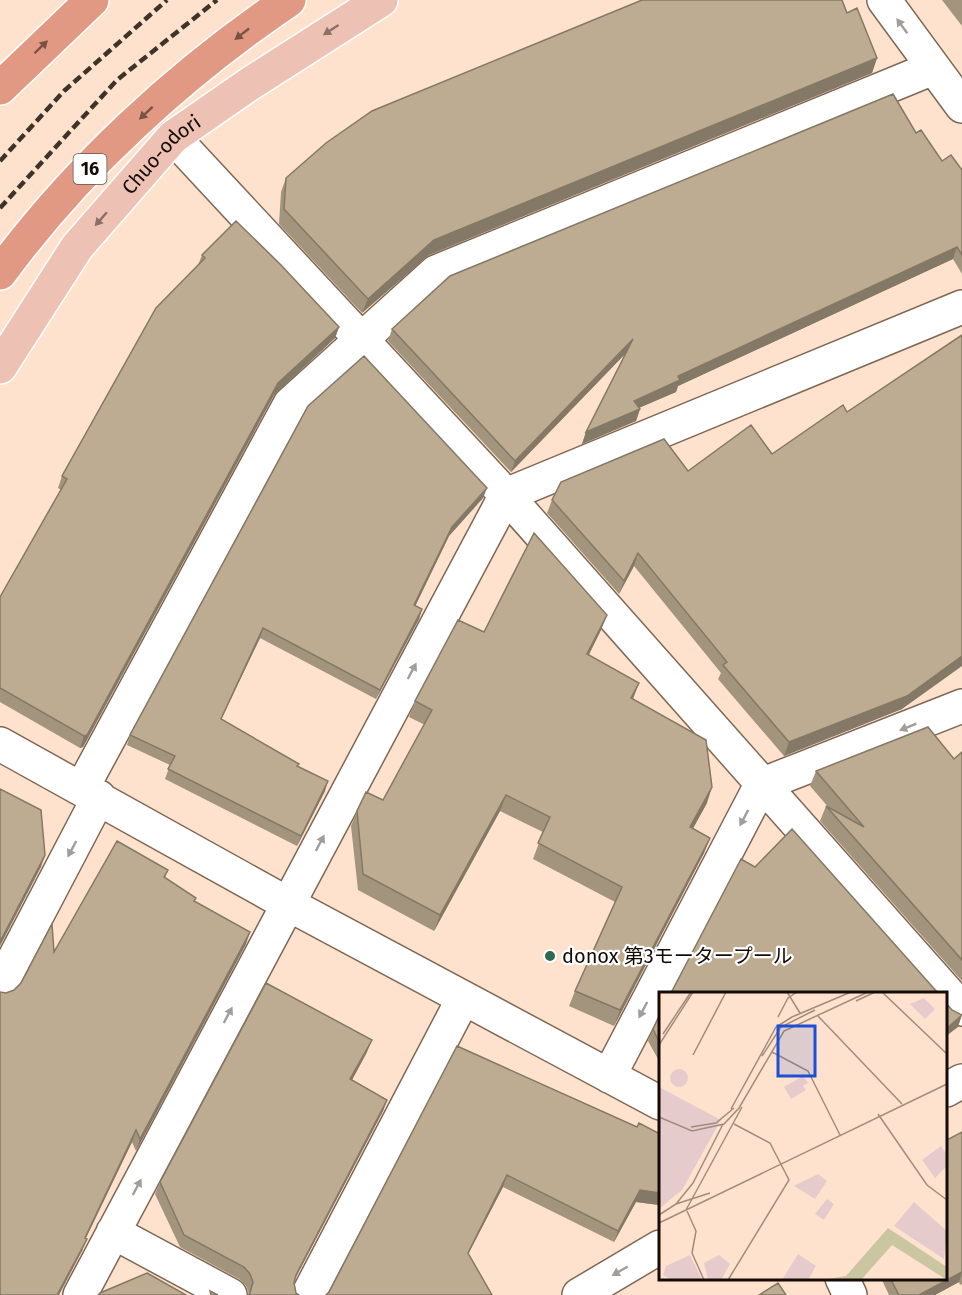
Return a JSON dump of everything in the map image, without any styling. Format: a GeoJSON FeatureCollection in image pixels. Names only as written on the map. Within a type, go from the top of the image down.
{"type":"FeatureCollection","features":[{"type":"Feature","properties":{"kind":"highway"},"geometry":{"type":"LineString","coordinates":[[0,88],[64,24],[92,0]]}},
{"type":"Feature","properties":{"kind":"highway","name":"16"},"geometry":{"type":"LineString","coordinates":[[0,273],[64,196],[143,115],[199,68],[289,0]]}},
{"type":"Feature","properties":{"kind":"main road","name":"Chuo-odori"},"geometry":{"type":"LineString","coordinates":[[0,367],[77,247],[173,137],[251,82],[381,0]]}},
{"type":"Feature","properties":{"kind":"street"},"geometry":{"type":"LineString","coordinates":[[884,0],[962,106]]}},
{"type":"Feature","properties":{"kind":"street"},"geometry":{"type":"LineString","coordinates":[[0,986],[91,792],[290,404],[436,272],[933,68]]}},
{"type":"Feature","properties":{"kind":"street"},"geometry":{"type":"LineString","coordinates":[[173,137],[506,495],[761,785],[962,1008]]}},
{"type":"Feature","properties":{"kind":"street"},"geometry":{"type":"LineString","coordinates":[[80,1295],[506,495],[962,307]]}},
{"type":"Feature","properties":{"kind":"street"},"geometry":{"type":"LineString","coordinates":[[609,1076],[761,785],[962,706]]}},
{"type":"Feature","properties":{"kind":"street"},"geometry":{"type":"LineString","coordinates":[[0,744],[91,792],[288,904],[659,1102]]}},
{"type":"Feature","properties":{"kind":"street"},"geometry":{"type":"LineString","coordinates":[[308,1295],[463,999]]}},
{"type":"Feature","properties":{"kind":"street"},"geometry":{"type":"LineString","coordinates":[[947,1089],[962,1081]]}},
{"type":"Feature","properties":{"kind":"street"},"geometry":{"type":"LineString","coordinates":[[113,1232],[230,1295]]}},
{"type":"Feature","properties":{"kind":"street"},"geometry":{"type":"LineString","coordinates":[[579,1295],[659,1248]]}},
{"type":"Feature","properties":{"kind":"street"},"geometry":{"type":"LineString","coordinates":[[843,1280],[850,1295]]}},
{"type":"Feature","properties":{"kind":"building"},"geometry":{"type":"Polygon","coordinates":[[[642,0],[842,0],[847,13],[857,8],[877,58],[434,240],[368,299],[284,209],[286,178],[326,143],[372,111],[642,0]]]}},
{"type":"Feature","properties":{"kind":"building"},"geometry":{"type":"Polygon","coordinates":[[[893,94],[916,133],[921,130],[942,161],[951,155],[962,170],[962,255],[957,247],[678,376],[680,380],[634,401],[640,409],[586,432],[633,339],[515,461],[392,329],[450,276],[893,94]]]}},
{"type":"Feature","properties":{"kind":"building"},"geometry":{"type":"Polygon","coordinates":[[[236,221],[339,327],[278,383],[87,735],[84,736],[0,688],[0,597],[67,479],[62,476],[156,308],[205,258],[202,255],[236,221]]]}},
{"type":"Feature","properties":{"kind":"building"},"geometry":{"type":"Polygon","coordinates":[[[962,335],[962,656],[907,696],[789,742],[723,665],[727,662],[638,553],[624,581],[552,500],[561,482],[664,439],[688,471],[751,425],[772,454],[843,405],[847,412],[962,335]]]}},
{"type":"Feature","properties":{"kind":"building"},"geometry":{"type":"Polygon","coordinates":[[[364,356],[487,488],[452,527],[414,605],[422,609],[380,690],[263,628],[221,719],[299,764],[297,766],[328,781],[301,836],[168,769],[175,756],[130,735],[308,406],[364,356]]]}},
{"type":"Feature","properties":{"kind":"building"},"geometry":{"type":"Polygon","coordinates":[[[534,533],[607,615],[587,654],[639,683],[631,698],[706,740],[712,787],[690,827],[710,838],[620,1010],[575,991],[622,887],[538,843],[550,817],[506,795],[440,915],[363,874],[357,811],[366,792],[383,800],[432,710],[415,701],[458,620],[484,632],[534,533]]]}},
{"type":"Feature","properties":{"kind":"building"},"geometry":{"type":"Polygon","coordinates":[[[928,727],[954,759],[962,752],[962,960],[826,806],[864,827],[816,771],[928,727]]]}},
{"type":"Feature","properties":{"kind":"building"},"geometry":{"type":"Polygon","coordinates":[[[0,789],[41,810],[45,855],[0,942],[0,789]]]}},
{"type":"Feature","properties":{"kind":"building"},"geometry":{"type":"Polygon","coordinates":[[[792,829],[937,992],[672,992],[741,859],[755,867],[792,829]]]}},
{"type":"Feature","properties":{"kind":"building"},"geometry":{"type":"Polygon","coordinates":[[[117,841],[168,870],[164,877],[196,898],[194,901],[250,932],[140,1139],[136,1130],[85,1238],[87,1239],[57,1295],[0,1295],[0,992],[6,993],[14,990],[21,983],[52,924],[54,952],[117,841]]]}},
{"type":"Feature","properties":{"kind":"building"},"geometry":{"type":"Polygon","coordinates":[[[266,983],[372,1040],[350,1079],[387,1100],[296,1275],[294,1283],[296,1293],[299,1295],[248,1295],[253,1282],[250,1274],[244,1267],[184,1235],[160,1182],[266,983]]]}},
{"type":"Feature","properties":{"kind":"building"},"geometry":{"type":"Polygon","coordinates":[[[947,1004],[962,1015],[947,1028],[947,1004]]]}},
{"type":"Feature","properties":{"kind":"building"},"geometry":{"type":"Polygon","coordinates":[[[659,1016],[659,1042],[653,1029],[659,1016]]]}},
{"type":"Feature","properties":{"kind":"building"},"geometry":{"type":"Polygon","coordinates":[[[457,1046],[637,1127],[639,1123],[659,1133],[659,1193],[640,1190],[618,1231],[507,1175],[468,1253],[492,1295],[326,1295],[457,1046]]]}},
{"type":"Feature","properties":{"kind":"building"},"geometry":{"type":"Polygon","coordinates":[[[962,1132],[962,1272],[919,1295],[899,1295],[891,1280],[947,1280],[947,1140],[962,1132]]]}},
{"type":"Feature","properties":{"kind":"building"},"geometry":{"type":"Polygon","coordinates":[[[147,1273],[186,1295],[98,1295],[100,1293],[147,1273]]]}},
{"type":"Feature","properties":{"kind":"building"},"geometry":{"type":"Polygon","coordinates":[[[778,1283],[786,1295],[759,1295],[778,1283]]]}},
{"type":"Feature","properties":{"kind":"railway"},"geometry":{"type":"LineString","coordinates":[[0,161],[64,91],[167,0]]}},
{"type":"Feature","properties":{"kind":"railway"},"geometry":{"type":"LineString","coordinates":[[0,208],[117,80],[217,0]]}},
{"type":"Feature","properties":{"kind":"place","name":"donox 第3モータープール"},"geometry":{"type":"Point","coordinates":[550,956]}}]}
